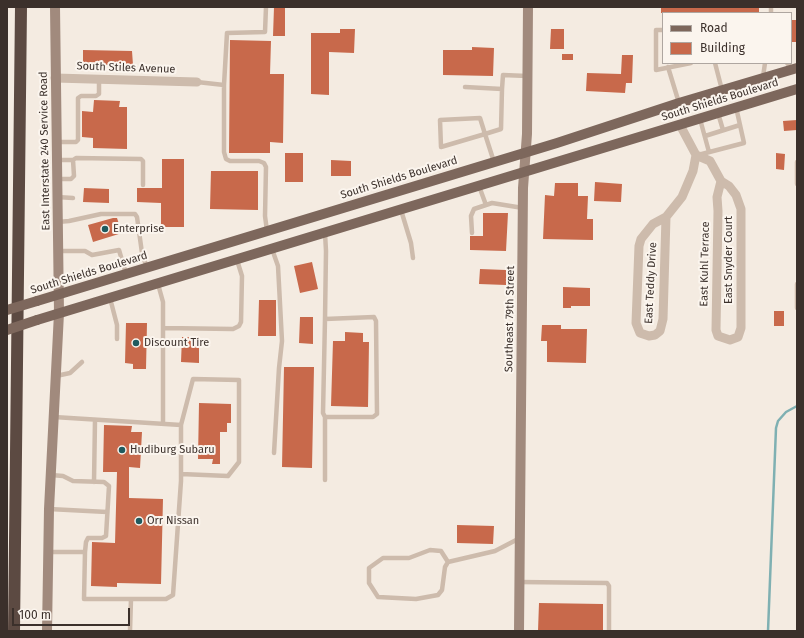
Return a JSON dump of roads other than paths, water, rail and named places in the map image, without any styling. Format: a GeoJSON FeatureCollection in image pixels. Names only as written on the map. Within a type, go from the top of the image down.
{"type":"FeatureCollection","features":[{"type":"Feature","properties":{"kind":"highway"},"geometry":{"type":"LineString","coordinates":[[14,631],[21,7]]}},
{"type":"Feature","properties":{"kind":"highway"},"geometry":{"type":"LineString","coordinates":[[21,32],[25,7]]}},
{"type":"Feature","properties":{"kind":"main road","name":"South Shields Boulevard"},"geometry":{"type":"LineString","coordinates":[[7,310],[494,162],[763,78],[792,67]]}},
{"type":"Feature","properties":{"kind":"main road","name":"South Shields Boulevard"},"geometry":{"type":"LineString","coordinates":[[7,330],[797,89]]}},
{"type":"Feature","properties":{"kind":"main road"},"geometry":{"type":"LineString","coordinates":[[246,238],[252,255]]}},
{"type":"Feature","properties":{"kind":"street","name":"East Interstate 240 Service Road"},"geometry":{"type":"LineString","coordinates":[[47,631],[49,509],[59,313],[55,7]]}},
{"type":"Feature","properties":{"kind":"street","name":"Southeast 79th Street"},"geometry":{"type":"LineString","coordinates":[[519,631],[523,208],[528,7]]}},
{"type":"Feature","properties":{"kind":"street","name":"South Stiles Avenue"},"geometry":{"type":"LineString","coordinates":[[55,78],[197,82]]}},
{"type":"Feature","properties":{"kind":"street"},"geometry":{"type":"LineString","coordinates":[[680,125],[696,155],[710,162],[721,181]]}},
{"type":"Feature","properties":{"kind":"street"},"geometry":{"type":"LineString","coordinates":[[666,217],[682,197],[693,171],[696,155]]}},
{"type":"Feature","properties":{"kind":"street","name":"East Kuhl Terrace"},"geometry":{"type":"LineString","coordinates":[[721,181],[717,197],[716,330],[718,336],[730,340]]}},
{"type":"Feature","properties":{"kind":"street","name":"East Snyder Court"},"geometry":{"type":"LineString","coordinates":[[721,181],[729,186],[736,195],[742,209],[741,328],[738,337],[730,340]]}},
{"type":"Feature","properties":{"kind":"street","name":"East Teddy Drive"},"geometry":{"type":"LineString","coordinates":[[666,217],[663,319],[660,330],[655,335],[642,335],[636,323],[639,246],[646,230],[652,224],[666,217]]}},
{"type":"Feature","properties":{"kind":"lane"},"geometry":{"type":"LineString","coordinates":[[266,7],[265,32],[227,33],[224,84],[224,152],[226,159],[230,161],[259,161],[264,163],[266,167],[265,216],[267,231]]}},
{"type":"Feature","properties":{"kind":"lane"},"geometry":{"type":"LineString","coordinates":[[662,30],[656,30],[656,70],[685,64]]}},
{"type":"Feature","properties":{"kind":"lane"},"geometry":{"type":"LineString","coordinates":[[715,64],[722,90]]}},
{"type":"Feature","properties":{"kind":"lane"},"geometry":{"type":"LineString","coordinates":[[763,78],[765,64]]}},
{"type":"Feature","properties":{"kind":"lane"},"geometry":{"type":"LineString","coordinates":[[668,67],[679,103]]}},
{"type":"Feature","properties":{"kind":"lane"},"geometry":{"type":"LineString","coordinates":[[494,162],[485,134],[480,118],[440,120],[441,147],[485,134],[501,129],[503,75],[527,76]]}},
{"type":"Feature","properties":{"kind":"lane"},"geometry":{"type":"LineString","coordinates":[[56,142],[76,142],[78,140],[78,98],[81,96],[96,96],[99,94],[99,80]]}},
{"type":"Feature","properties":{"kind":"lane"},"geometry":{"type":"LineString","coordinates":[[197,82],[224,84]]}},
{"type":"Feature","properties":{"kind":"lane"},"geometry":{"type":"LineString","coordinates":[[465,87],[502,89]]}},
{"type":"Feature","properties":{"kind":"lane"},"geometry":{"type":"LineString","coordinates":[[696,155],[744,144],[736,108]]}},
{"type":"Feature","properties":{"kind":"lane"},"geometry":{"type":"LineString","coordinates":[[718,113],[723,130]]}},
{"type":"Feature","properties":{"kind":"lane"},"geometry":{"type":"LineString","coordinates":[[700,119],[709,152]]}},
{"type":"Feature","properties":{"kind":"lane"},"geometry":{"type":"LineString","coordinates":[[705,136],[740,125]]}},
{"type":"Feature","properties":{"kind":"lane"},"geometry":{"type":"LineString","coordinates":[[57,160],[74,160],[76,158],[141,159],[143,161],[143,185]]}},
{"type":"Feature","properties":{"kind":"lane"},"geometry":{"type":"LineString","coordinates":[[57,179],[71,179],[74,176],[74,160]]}},
{"type":"Feature","properties":{"kind":"lane"},"geometry":{"type":"LineString","coordinates":[[797,162],[797,184]]}},
{"type":"Feature","properties":{"kind":"lane"},"geometry":{"type":"LineString","coordinates":[[480,186],[486,205]]}},
{"type":"Feature","properties":{"kind":"lane"},"geometry":{"type":"LineString","coordinates":[[57,197],[73,198]]}},
{"type":"Feature","properties":{"kind":"lane"},"geometry":{"type":"LineString","coordinates":[[472,232],[471,216],[474,209],[492,203],[523,208]]}},
{"type":"Feature","properties":{"kind":"lane"},"geometry":{"type":"LineString","coordinates":[[400,210],[411,243],[413,258]]}},
{"type":"Feature","properties":{"kind":"lane"},"geometry":{"type":"LineString","coordinates":[[58,222],[101,214],[135,214],[137,217],[142,253],[147,268]]}},
{"type":"Feature","properties":{"kind":"lane"},"geometry":{"type":"LineString","coordinates":[[325,233],[323,413],[325,417],[326,480]]}},
{"type":"Feature","properties":{"kind":"lane"},"geometry":{"type":"LineString","coordinates":[[272,249],[278,266],[282,341],[274,453]]}},
{"type":"Feature","properties":{"kind":"lane"},"geometry":{"type":"LineString","coordinates":[[59,252],[85,251],[92,255],[119,250],[126,274]]}},
{"type":"Feature","properties":{"kind":"lane"},"geometry":{"type":"LineString","coordinates":[[163,328],[233,329],[239,326],[241,322],[242,276],[237,260]]}},
{"type":"Feature","properties":{"kind":"lane"},"geometry":{"type":"LineString","coordinates":[[158,284],[163,302],[162,424]]}},
{"type":"Feature","properties":{"kind":"lane"},"geometry":{"type":"LineString","coordinates":[[797,284],[797,308]]}},
{"type":"Feature","properties":{"kind":"lane"},"geometry":{"type":"LineString","coordinates":[[110,298],[117,325],[117,339]]}},
{"type":"Feature","properties":{"kind":"lane"},"geometry":{"type":"LineString","coordinates":[[325,319],[374,317],[376,321],[377,414],[373,417],[325,417]]}},
{"type":"Feature","properties":{"kind":"lane"},"geometry":{"type":"LineString","coordinates":[[56,376],[70,373],[82,362]]}},
{"type":"Feature","properties":{"kind":"lane"},"geometry":{"type":"LineString","coordinates":[[51,475],[63,476],[73,481],[104,482],[109,486],[106,536],[102,538],[88,538],[86,542],[84,599],[166,599],[173,595],[181,474],[181,425],[193,379],[240,380],[239,462],[228,476],[181,474]]}},
{"type":"Feature","properties":{"kind":"lane"},"geometry":{"type":"LineString","coordinates":[[54,417],[181,425]]}},
{"type":"Feature","properties":{"kind":"lane"},"geometry":{"type":"LineString","coordinates":[[94,482],[95,420]]}},
{"type":"Feature","properties":{"kind":"lane"},"geometry":{"type":"LineString","coordinates":[[49,509],[107,512]]}},
{"type":"Feature","properties":{"kind":"lane"},"geometry":{"type":"LineString","coordinates":[[448,562],[441,551],[430,550],[409,558],[383,558],[369,568],[369,583],[378,596],[416,599],[438,595],[442,590],[445,567],[448,562],[495,551],[520,538]]}},
{"type":"Feature","properties":{"kind":"lane"},"geometry":{"type":"LineString","coordinates":[[48,552],[85,552]]}},
{"type":"Feature","properties":{"kind":"lane"},"geometry":{"type":"LineString","coordinates":[[519,582],[607,583],[609,631]]}},
{"type":"Feature","properties":{"kind":"lane"},"geometry":{"type":"LineString","coordinates":[[130,631],[131,599]]}},
{"type":"Feature","properties":{"kind":"waterway"},"geometry":{"type":"LineString","coordinates":[[768,631],[776,428],[778,421],[786,412],[797,406]]}},
{"type":"Feature","properties":{"kind":"place","name":"Enterprise"},"geometry":{"type":"Point","coordinates":[105,229]}},
{"type":"Feature","properties":{"kind":"place","name":"Discount Tire"},"geometry":{"type":"Point","coordinates":[136,343]}},
{"type":"Feature","properties":{"kind":"place","name":"Hudiburg Subaru"},"geometry":{"type":"Point","coordinates":[122,450]}},
{"type":"Feature","properties":{"kind":"place","name":"Orr Nissan"},"geometry":{"type":"Point","coordinates":[139,521]}}]}
